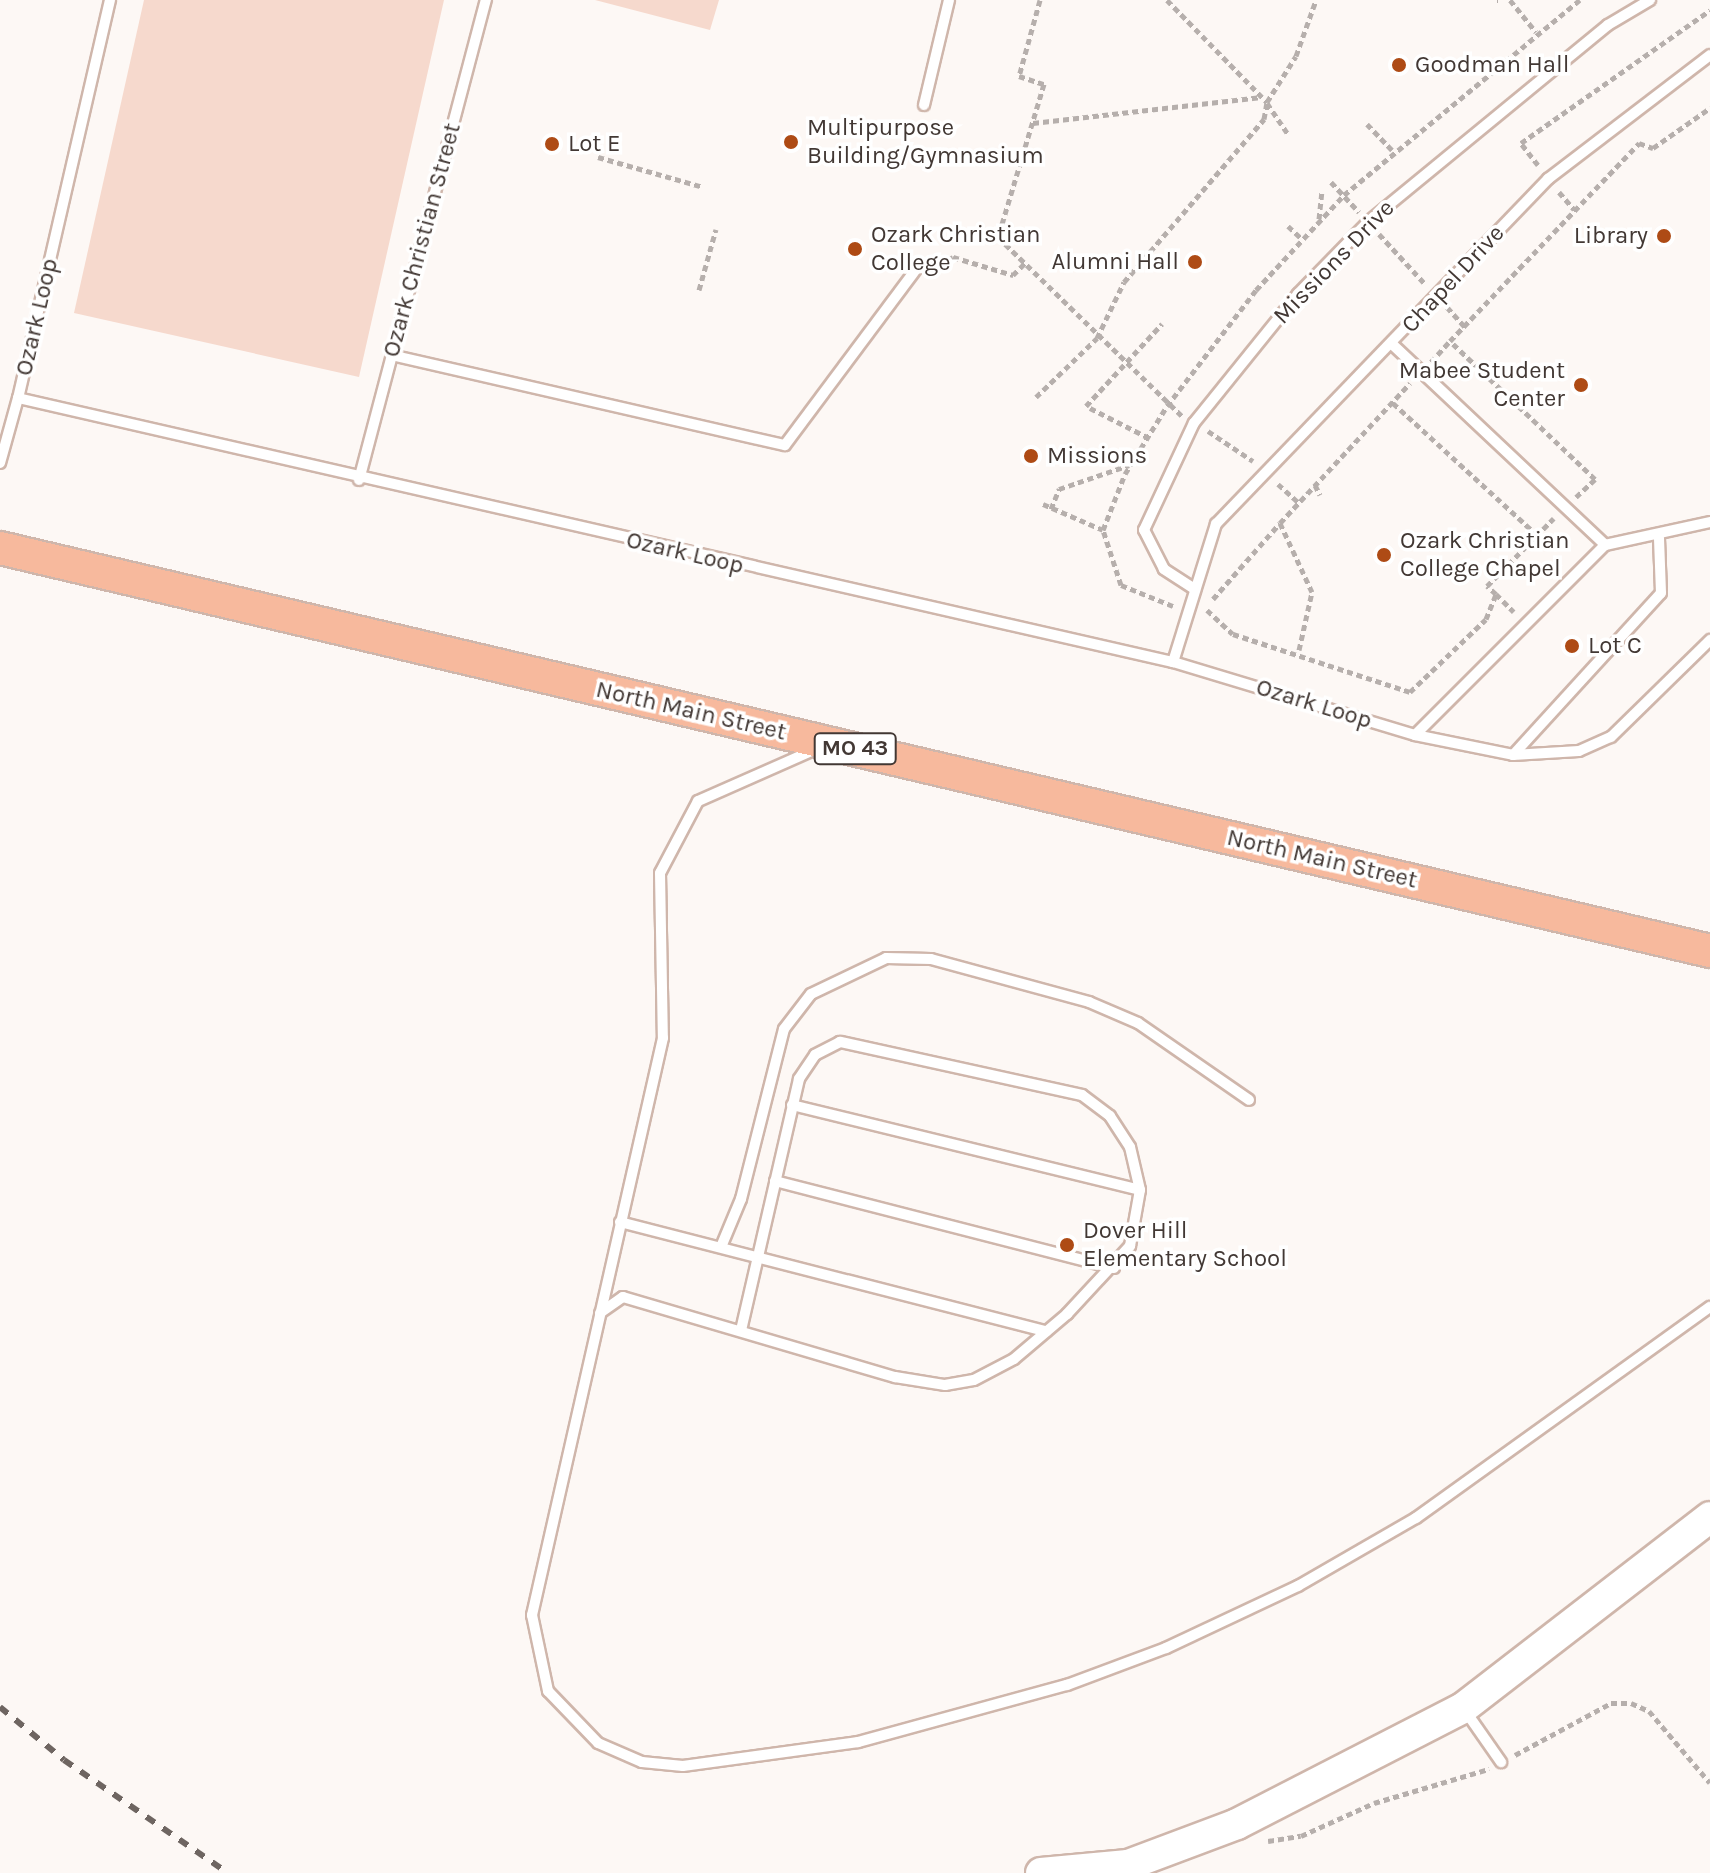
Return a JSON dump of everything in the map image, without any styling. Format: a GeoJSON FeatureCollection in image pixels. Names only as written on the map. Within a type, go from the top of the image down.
{"type":"FeatureCollection","features":[{"type":"Feature","properties":{"kind":"main road","name":"North Main Street"},"geometry":{"type":"LineString","coordinates":[[0,548],[1710,951]]}},
{"type":"Feature","properties":{"kind":"street"},"geometry":{"type":"LineString","coordinates":[[1041,1873],[1128,1865],[1237,1824],[1463,1708],[1710,1517]]}},
{"type":"Feature","properties":{"kind":"lane","name":"Ozark Loop"},"geometry":{"type":"LineString","coordinates":[[110,0],[18,398],[359,480],[1173,662],[1415,735],[1513,755],[1579,751],[1611,737],[1710,640]]}},
{"type":"Feature","properties":{"kind":"lane","name":"Ozark Christian Street"},"geometry":{"type":"LineString","coordinates":[[359,480],[486,0]]}},
{"type":"Feature","properties":{"kind":"lane"},"geometry":{"type":"LineString","coordinates":[[924,105],[949,0]]}},
{"type":"Feature","properties":{"kind":"lane","name":"Missions Drive"},"geometry":{"type":"LineString","coordinates":[[1193,588],[1164,569],[1144,530],[1194,423],[1298,294],[1368,222],[1608,25],[1650,0]]}},
{"type":"Feature","properties":{"kind":"lane","name":"Chapel Drive"},"geometry":{"type":"LineString","coordinates":[[1173,662],[1186,607],[1216,524],[1548,179],[1710,55]]}},
{"type":"Feature","properties":{"kind":"lane"},"geometry":{"type":"LineString","coordinates":[[391,355],[785,445],[916,269]]}},
{"type":"Feature","properties":{"kind":"lane"},"geometry":{"type":"LineString","coordinates":[[1392,344],[1423,370],[1563,510],[1605,545]]}},
{"type":"Feature","properties":{"kind":"lane"},"geometry":{"type":"LineString","coordinates":[[0,463],[18,398]]}},
{"type":"Feature","properties":{"kind":"lane"},"geometry":{"type":"LineString","coordinates":[[1415,735],[1605,545],[1659,538],[1710,522]]}},
{"type":"Feature","properties":{"kind":"lane"},"geometry":{"type":"LineString","coordinates":[[1513,755],[1661,593],[1659,538]]}},
{"type":"Feature","properties":{"kind":"lane"},"geometry":{"type":"LineString","coordinates":[[831,744],[718,786],[698,801],[670,844],[657,905],[663,1038],[537,1587],[533,1641],[548,1691],[580,1730],[642,1762],[683,1766],[858,1742],[1067,1685],[1166,1648],[1298,1586],[1427,1511],[1710,1307]]}},
{"type":"Feature","properties":{"kind":"lane"},"geometry":{"type":"LineString","coordinates":[[721,1247],[741,1199],[784,1029],[811,994],[886,958],[931,959],[1089,1002],[1138,1023],[1249,1100]]}},
{"type":"Feature","properties":{"kind":"lane"},"geometry":{"type":"LineString","coordinates":[[600,1313],[623,1297],[741,1330],[945,1385],[974,1380],[1046,1331],[1114,1268],[1140,1222],[1140,1190],[1130,1147],[1110,1116],[1082,1095],[1049,1084],[840,1042],[815,1055],[792,1105],[741,1330]]}},
{"type":"Feature","properties":{"kind":"lane"},"geometry":{"type":"LineString","coordinates":[[792,1105],[1140,1190]]}},
{"type":"Feature","properties":{"kind":"lane"},"geometry":{"type":"LineString","coordinates":[[775,1181],[1114,1268]]}},
{"type":"Feature","properties":{"kind":"lane"},"geometry":{"type":"LineString","coordinates":[[620,1222],[1046,1331]]}},
{"type":"Feature","properties":{"kind":"lane"},"geometry":{"type":"LineString","coordinates":[[1463,1708],[1501,1762]]}},
{"type":"Feature","properties":{"kind":"path"},"geometry":{"type":"LineString","coordinates":[[1040,0],[1019,76],[1044,84],[998,237],[1167,406],[1266,473],[1299,503]]}},
{"type":"Feature","properties":{"kind":"path"},"geometry":{"type":"LineString","coordinates":[[1167,0],[1267,102],[1288,134]]}},
{"type":"Feature","properties":{"kind":"path"},"geometry":{"type":"LineString","coordinates":[[1036,397],[1097,338],[1124,282],[1264,119],[1267,102],[1296,56],[1316,0]]}},
{"type":"Feature","properties":{"kind":"path"},"geometry":{"type":"LineString","coordinates":[[1510,0],[1536,32]]}},
{"type":"Feature","properties":{"kind":"path"},"geometry":{"type":"LineString","coordinates":[[1496,594],[1486,619],[1410,692],[1299,650],[1233,634],[1207,610],[1152,604],[1121,585],[1103,530],[1130,465],[1167,406],[1301,238],[1392,150],[1536,32],[1580,0]]}},
{"type":"Feature","properties":{"kind":"path"},"geometry":{"type":"LineString","coordinates":[[1574,209],[1521,143],[1710,10]]}},
{"type":"Feature","properties":{"kind":"path"},"geometry":{"type":"LineString","coordinates":[[1033,123],[1261,96]]}},
{"type":"Feature","properties":{"kind":"path"},"geometry":{"type":"LineString","coordinates":[[1207,610],[1315,485],[1639,143],[1653,148],[1710,108]]}},
{"type":"Feature","properties":{"kind":"path"},"geometry":{"type":"LineString","coordinates":[[1367,124],[1392,150]]}},
{"type":"Feature","properties":{"kind":"path"},"geometry":{"type":"LineString","coordinates":[[598,157],[703,187]]}},
{"type":"Feature","properties":{"kind":"path"},"geometry":{"type":"LineString","coordinates":[[1331,182],[1465,327]]}},
{"type":"Feature","properties":{"kind":"path"},"geometry":{"type":"LineString","coordinates":[[1319,220],[1322,191]]}},
{"type":"Feature","properties":{"kind":"path"},"geometry":{"type":"LineString","coordinates":[[1288,226],[1301,238]]}},
{"type":"Feature","properties":{"kind":"path"},"geometry":{"type":"LineString","coordinates":[[699,290],[716,229]]}},
{"type":"Feature","properties":{"kind":"path"},"geometry":{"type":"LineString","coordinates":[[916,269],[953,257],[1013,275],[1025,263]]}},
{"type":"Feature","properties":{"kind":"path"},"geometry":{"type":"LineString","coordinates":[[1147,437],[1088,407],[1162,324]]}},
{"type":"Feature","properties":{"kind":"path"},"geometry":{"type":"LineString","coordinates":[[1450,341],[1595,479],[1536,534],[1487,586],[1526,625]]}},
{"type":"Feature","properties":{"kind":"path"},"geometry":{"type":"LineString","coordinates":[[1393,403],[1536,534]]}},
{"type":"Feature","properties":{"kind":"path"},"geometry":{"type":"LineString","coordinates":[[1051,509],[1059,489],[1130,465]]}},
{"type":"Feature","properties":{"kind":"path"},"geometry":{"type":"LineString","coordinates":[[1315,485],[1320,495]]}},
{"type":"Feature","properties":{"kind":"path"},"geometry":{"type":"LineString","coordinates":[[1043,504],[1103,530]]}},
{"type":"Feature","properties":{"kind":"path"},"geometry":{"type":"LineString","coordinates":[[1280,523],[1312,592],[1299,650]]}},
{"type":"Feature","properties":{"kind":"path"},"geometry":{"type":"LineString","coordinates":[[1258,1842],[1301,1836],[1374,1803],[1429,1792],[1501,1762],[1611,1703],[1631,1703],[1649,1711],[1710,1783]]}},
{"type":"Feature","properties":{"kind":"shaded area"},"geometry":{"type":"Polygon","coordinates":[[[144,0],[444,0],[359,377],[74,313],[144,0]]]}},
{"type":"Feature","properties":{"kind":"shaded area"},"geometry":{"type":"Polygon","coordinates":[[[595,0],[719,0],[710,30],[595,0]]]}},
{"type":"Feature","properties":{"kind":"railway"},"geometry":{"type":"LineString","coordinates":[[0,1707],[64,1760],[228,1873]]}},
{"type":"Feature","properties":{"kind":"place","name":"Goodman Hall"},"geometry":{"type":"Point","coordinates":[1399,65]}},
{"type":"Feature","properties":{"kind":"place","name":"Multipurpose Building/Gymnasium"},"geometry":{"type":"Point","coordinates":[791,142]}},
{"type":"Feature","properties":{"kind":"place","name":"Lot E"},"geometry":{"type":"Point","coordinates":[552,144]}},
{"type":"Feature","properties":{"kind":"place","name":"Library"},"geometry":{"type":"Point","coordinates":[1664,236]}},
{"type":"Feature","properties":{"kind":"place","name":"Ozark Christian College"},"geometry":{"type":"Point","coordinates":[855,249]}},
{"type":"Feature","properties":{"kind":"place","name":"Alumni Hall"},"geometry":{"type":"Point","coordinates":[1195,262]}},
{"type":"Feature","properties":{"kind":"place","name":"Mabee Student Center"},"geometry":{"type":"Point","coordinates":[1581,385]}},
{"type":"Feature","properties":{"kind":"place","name":"Missions"},"geometry":{"type":"Point","coordinates":[1031,456]}},
{"type":"Feature","properties":{"kind":"place","name":"Ozark Christian College Chapel"},"geometry":{"type":"Point","coordinates":[1384,555]}},
{"type":"Feature","properties":{"kind":"place","name":"Lot C"},"geometry":{"type":"Point","coordinates":[1572,646]}},
{"type":"Feature","properties":{"kind":"place","name":"Dover Hill Elementary School"},"geometry":{"type":"Point","coordinates":[1067,1245]}}]}
